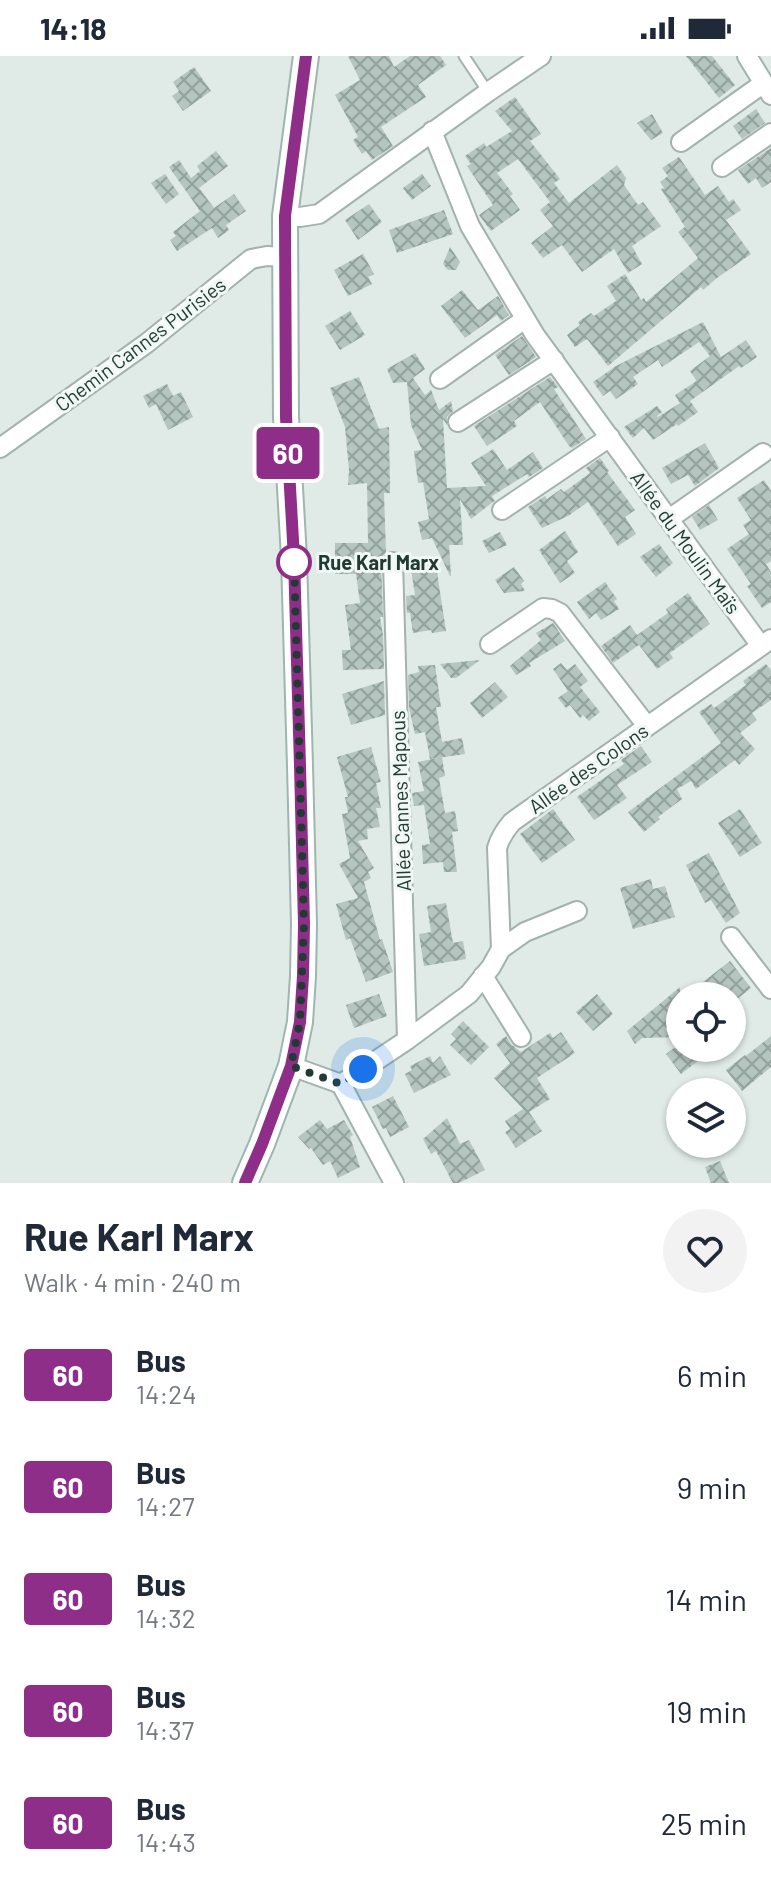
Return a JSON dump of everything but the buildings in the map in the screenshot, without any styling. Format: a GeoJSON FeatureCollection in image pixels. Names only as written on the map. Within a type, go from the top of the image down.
{"type":"FeatureCollection","features":[{"type":"Feature","properties":{"kind":"main road"},"geometry":{"type":"LineString","coordinates":[[245,1183],[291,1066],[300,1022],[304,924],[294,572],[286,417],[285,216],[306,56]]}},
{"type":"Feature","properties":{"kind":"street"},"geometry":{"type":"LineString","coordinates":[[285,216],[319,214],[541,56]]}},
{"type":"Feature","properties":{"kind":"street"},"geometry":{"type":"LineString","coordinates":[[681,142],[768,89],[747,56]]}},
{"type":"Feature","properties":{"kind":"street","name":"Allée du Moulin Maïs"},"geometry":{"type":"LineString","coordinates":[[432,131],[470,226],[525,319],[669,519],[766,642]]}},
{"type":"Feature","properties":{"kind":"street"},"geometry":{"type":"LineString","coordinates":[[722,167],[771,133]]}},
{"type":"Feature","properties":{"kind":"street","name":"Chemin Cannes Purisies"},"geometry":{"type":"LineString","coordinates":[[0,448],[147,343],[251,259],[285,257]]}},
{"type":"Feature","properties":{"kind":"street"},"geometry":{"type":"LineString","coordinates":[[440,379],[525,319]]}},
{"type":"Feature","properties":{"kind":"street"},"geometry":{"type":"LineString","coordinates":[[458,422],[554,360]]}},
{"type":"Feature","properties":{"kind":"street"},"geometry":{"type":"LineString","coordinates":[[502,510],[610,437]]}},
{"type":"Feature","properties":{"kind":"street"},"geometry":{"type":"LineString","coordinates":[[669,519],[763,453]]}},
{"type":"Feature","properties":{"kind":"street","name":"Allée Cannes Mapous"},"geometry":{"type":"LineString","coordinates":[[393,562],[407,1040]]}},
{"type":"Feature","properties":{"kind":"street"},"geometry":{"type":"LineString","coordinates":[[490,644],[543,608],[560,613],[647,726]]}},
{"type":"Feature","properties":{"kind":"street","name":"Allée des Colons"},"geometry":{"type":"LineString","coordinates":[[501,949],[497,848],[505,830],[512,822],[766,642]]}},
{"type":"Feature","properties":{"kind":"street"},"geometry":{"type":"LineString","coordinates":[[341,1084],[469,994],[501,949],[512,940],[577,911]]}},
{"type":"Feature","properties":{"kind":"street"},"geometry":{"type":"LineString","coordinates":[[731,937],[771,989]]}},
{"type":"Feature","properties":{"kind":"street"},"geometry":{"type":"LineString","coordinates":[[483,976],[521,1037]]}},
{"type":"Feature","properties":{"kind":"street"},"geometry":{"type":"LineString","coordinates":[[291,1066],[341,1084],[394,1183]]}},
{"type":"Feature","properties":{"kind":"lane"},"geometry":{"type":"LineString","coordinates":[[464,56],[488,92]]}},
{"type":"Feature","properties":{"kind":"bus line","name":"60"},"geometry":{"type":"LineString","coordinates":[[245,1183],[291,1066],[300,1022],[303,976],[294,558],[286,417],[285,216],[306,56]]}},
{"type":"Feature","properties":{"kind":"place","name":"Rue Karl Marx"},"geometry":{"type":"Point","coordinates":[294,562]}},
{"type":"Feature","properties":{"kind":"route"},"geometry":{"type":"LineString","coordinates":[[294,562],[294,558],[304,924],[300,1022],[291,1066],[341,1084],[363,1069]]}}]}
